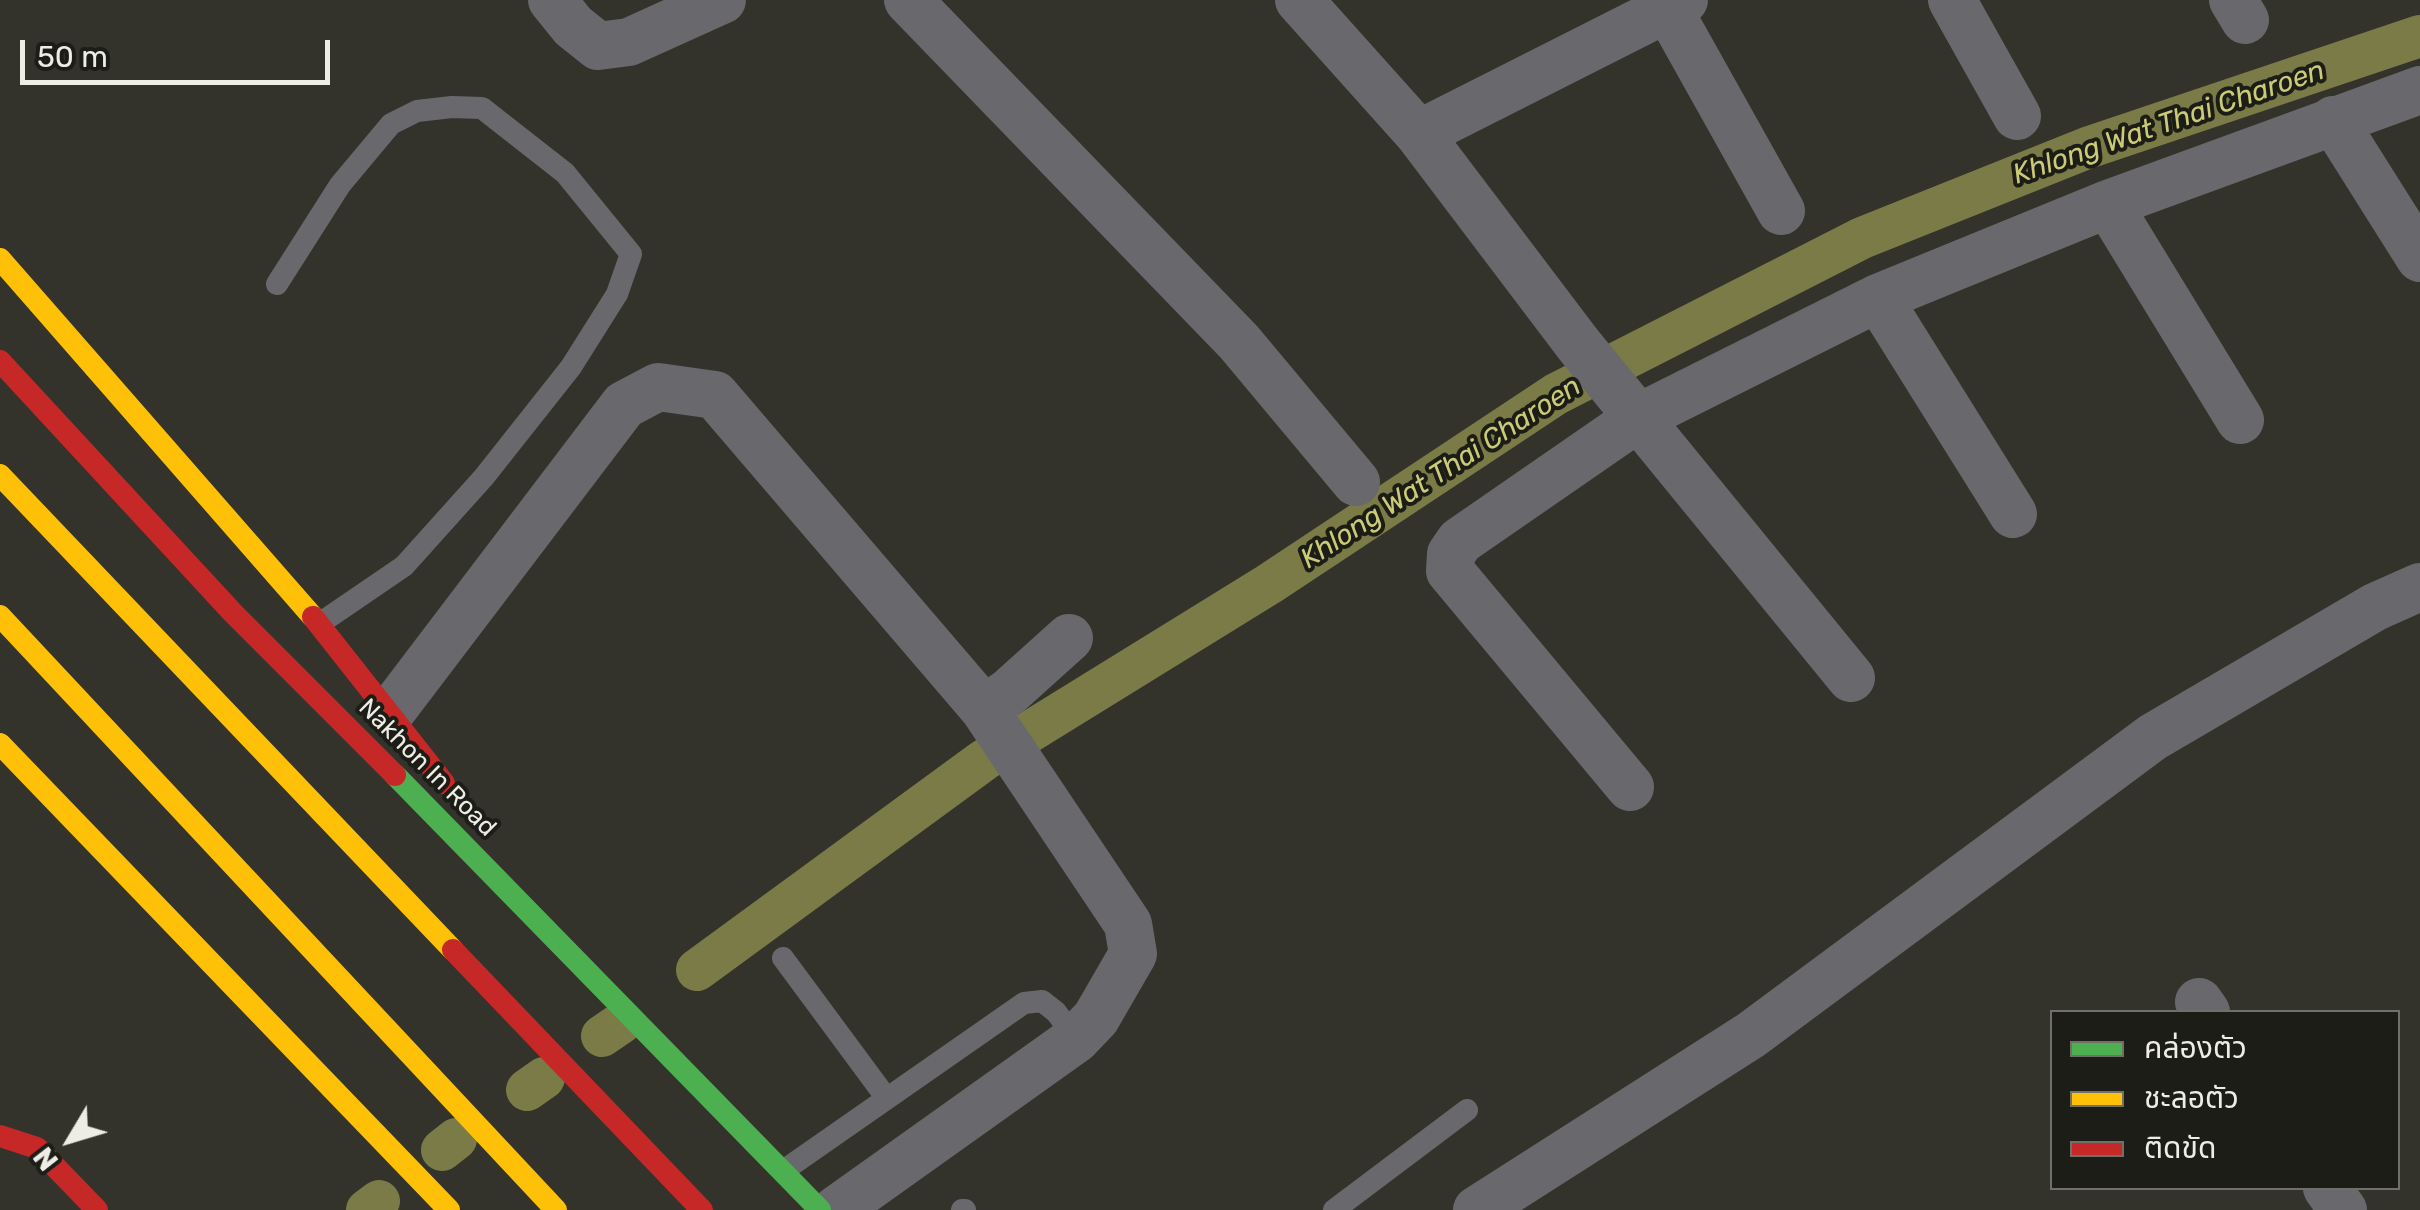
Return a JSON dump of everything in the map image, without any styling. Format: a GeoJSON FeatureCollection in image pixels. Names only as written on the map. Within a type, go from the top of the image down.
{"type":"FeatureCollection","features":[{"type":"Feature","properties":{"kind":"main road"},"geometry":{"type":"LineString","coordinates":[[0,259],[319,624],[599,979]]}},
{"type":"Feature","properties":{"kind":"main road","name":"Nakhon In Road"},"geometry":{"type":"LineString","coordinates":[[0,361],[233,614],[599,979],[820,1210]]}},
{"type":"Feature","properties":{"kind":"main road"},"geometry":{"type":"LineString","coordinates":[[0,475],[702,1210]]}},
{"type":"Feature","properties":{"kind":"main road"},"geometry":{"type":"LineString","coordinates":[[0,616],[556,1210]]}},
{"type":"Feature","properties":{"kind":"main road"},"geometry":{"type":"LineString","coordinates":[[0,744],[448,1210]]}},
{"type":"Feature","properties":{"kind":"main road"},"geometry":{"type":"LineString","coordinates":[[0,1136],[36,1148],[97,1210]]}},
{"type":"Feature","properties":{"kind":"street"},"geometry":{"type":"LineString","coordinates":[[552,0],[573,26],[598,46],[629,42],[722,0]]}},
{"type":"Feature","properties":{"kind":"street"},"geometry":{"type":"LineString","coordinates":[[908,0],[1238,342],[1356,482]]}},
{"type":"Feature","properties":{"kind":"street"},"geometry":{"type":"LineString","coordinates":[[1299,0],[1419,134],[1578,344],[1851,678]]}},
{"type":"Feature","properties":{"kind":"street"},"geometry":{"type":"LineString","coordinates":[[1952,0],[2016,116]]}},
{"type":"Feature","properties":{"kind":"street"},"geometry":{"type":"LineString","coordinates":[[1419,134],[1671,2],[1781,210]]}},
{"type":"Feature","properties":{"kind":"street"},"geometry":{"type":"LineString","coordinates":[[1630,787],[1450,571],[1451,554],[1460,540],[1630,407],[1878,298],[2108,204],[2420,90]]}},
{"type":"Feature","properties":{"kind":"street"},"geometry":{"type":"LineString","coordinates":[[2332,120],[2420,258]]}},
{"type":"Feature","properties":{"kind":"street"},"geometry":{"type":"LineString","coordinates":[[2108,204],[2240,420]]}},
{"type":"Feature","properties":{"kind":"street"},"geometry":{"type":"LineString","coordinates":[[1878,298],[2013,514]]}},
{"type":"Feature","properties":{"kind":"street"},"geometry":{"type":"LineString","coordinates":[[390,713],[624,405],[658,387],[715,395],[990,718],[1128,924],[1133,954],[1096,1018],[1076,1039],[836,1210]]}},
{"type":"Feature","properties":{"kind":"street"},"geometry":{"type":"LineString","coordinates":[[1476,1210],[1751,1035],[2153,737],[2375,607],[2420,587]]}},
{"type":"Feature","properties":{"kind":"street"},"geometry":{"type":"LineString","coordinates":[[990,718],[1009,692],[1068,638]]}},
{"type":"Feature","properties":{"kind":"lane"},"geometry":{"type":"LineString","coordinates":[[277,284],[340,185],[391,124],[417,111],[452,107],[482,108],[565,173],[630,254],[617,294],[572,368],[484,478],[404,566],[319,624]]}},
{"type":"Feature","properties":{"kind":"lane"},"geometry":{"type":"LineString","coordinates":[[783,958],[885,1096]]}},
{"type":"Feature","properties":{"kind":"lane"},"geometry":{"type":"LineString","coordinates":[[783,1171],[885,1096],[1024,1003],[1042,1001],[1056,1012],[1076,1039]]}},
{"type":"Feature","properties":{"kind":"lane"},"geometry":{"type":"LineString","coordinates":[[1334,1210],[1467,1110]]}},
{"type":"Feature","properties":{"kind":"waterway","name":"Khlong Wat Thai Charoen"},"geometry":{"type":"LineString","coordinates":[[697,970],[984,760],[1269,584],[1556,394],[1862,238],[2087,148],[2420,36]]}},
{"type":"Feature","properties":{"kind":"waterway","name":"Khlong Wat Thai Charoen"},"geometry":{"type":"LineString","coordinates":[[602,1036],[621,1023]]}},
{"type":"Feature","properties":{"kind":"waterway","name":"Khlong Wat Thai Charoen"},"geometry":{"type":"LineString","coordinates":[[527,1090],[544,1078]]}},
{"type":"Feature","properties":{"kind":"waterway","name":"Khlong Wat Thai Charoen"},"geometry":{"type":"LineString","coordinates":[[442,1150],[456,1139]]}},
{"type":"Feature","properties":{"kind":"waterway","name":"Khlong Wat Thai Charoen"},"geometry":{"type":"LineString","coordinates":[[367,1210],[379,1201]]}},
{"type":"Feature","properties":{"kind":"traffic: fast"},"geometry":{"type":"LineString","coordinates":[[395,775],[820,1210]]}},
{"type":"Feature","properties":{"kind":"traffic: slow"},"geometry":{"type":"LineString","coordinates":[[0,259],[313,617]]}},
{"type":"Feature","properties":{"kind":"traffic: slow"},"geometry":{"type":"LineString","coordinates":[[0,475],[453,950]]}},
{"type":"Feature","properties":{"kind":"traffic: slow"},"geometry":{"type":"LineString","coordinates":[[0,616],[556,1210]]}},
{"type":"Feature","properties":{"kind":"traffic: slow"},"geometry":{"type":"LineString","coordinates":[[0,744],[449,1210]]}},
{"type":"Feature","properties":{"kind":"traffic: jam"},"geometry":{"type":"LineString","coordinates":[[0,361],[233,613],[395,775]]}},
{"type":"Feature","properties":{"kind":"traffic: jam"},"geometry":{"type":"LineString","coordinates":[[313,617],[444,783]]}},
{"type":"Feature","properties":{"kind":"traffic: jam"},"geometry":{"type":"LineString","coordinates":[[453,950],[702,1210]]}},
{"type":"Feature","properties":{"kind":"traffic: jam"},"geometry":{"type":"LineString","coordinates":[[0,1136],[37,1148],[97,1210]]}}]}
